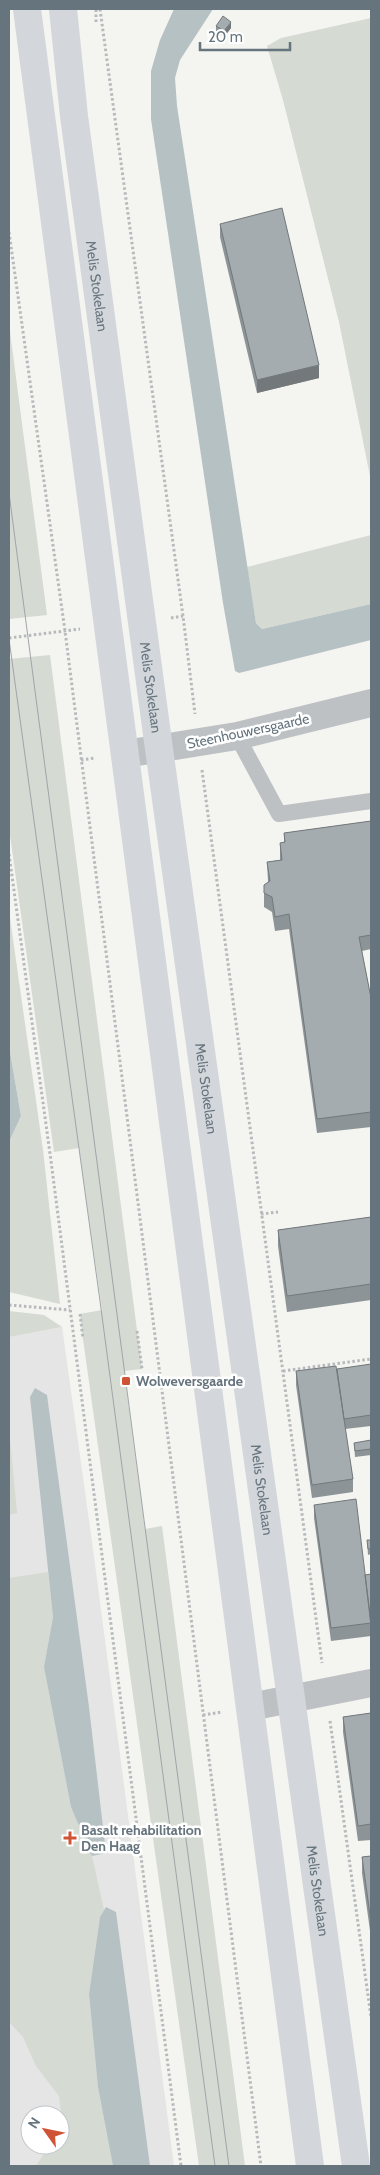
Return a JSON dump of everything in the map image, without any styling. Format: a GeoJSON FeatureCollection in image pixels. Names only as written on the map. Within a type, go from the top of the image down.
{"type":"FeatureCollection","features":[{"type":"Feature","properties":{"kind":"street"},"geometry":{"type":"LineString","coordinates":[[27,9],[310,2166]]}},
{"type":"Feature","properties":{"kind":"street","name":"Melis Stokelaan"},"geometry":{"type":"LineString","coordinates":[[63,9],[74,116],[159,749],[356,2166]]}},
{"type":"Feature","properties":{"kind":"street","name":"Steenhouwersgaarde"},"geometry":{"type":"LineString","coordinates":[[125,754],[238,736],[371,703]]}},
{"type":"Feature","properties":{"kind":"street"},"geometry":{"type":"LineString","coordinates":[[250,1708],[371,1683]]}},
{"type":"Feature","properties":{"kind":"lane"},"geometry":{"type":"LineString","coordinates":[[238,736],[279,814],[371,801]]}},
{"type":"Feature","properties":{"kind":"path"},"geometry":{"type":"LineString","coordinates":[[100,9],[371,2016]]}},
{"type":"Feature","properties":{"kind":"path"},"geometry":{"type":"LineString","coordinates":[[9,232],[65,631],[261,2166]]}},
{"type":"Feature","properties":{"kind":"path"},"geometry":{"type":"LineString","coordinates":[[9,638],[65,631]]}},
{"type":"Feature","properties":{"kind":"path"},"geometry":{"type":"LineString","coordinates":[[9,854],[182,2166]]}},
{"type":"Feature","properties":{"kind":"path"},"geometry":{"type":"LineString","coordinates":[[262,1214],[278,1212]]}},
{"type":"Feature","properties":{"kind":"path"},"geometry":{"type":"LineString","coordinates":[[9,1305],[70,1310]]}},
{"type":"Feature","properties":{"kind":"path"},"geometry":{"type":"LineString","coordinates":[[80,1314],[83,1338]]}},
{"type":"Feature","properties":{"kind":"path"},"geometry":{"type":"LineString","coordinates":[[137,1330],[142,1369]]}},
{"type":"Feature","properties":{"kind":"path"},"geometry":{"type":"LineString","coordinates":[[283,1371],[371,1359]]}},
{"type":"Feature","properties":{"kind":"shaded area"},"geometry":{"type":"Polygon","coordinates":[[[174,9],[213,9],[180,60],[175,78],[177,106],[256,623],[262,629],[371,604],[371,640],[239,673],[235,671],[223,603],[151,119],[151,71],[160,40],[174,9]]]}},
{"type":"Feature","properties":{"kind":"shaded area"},"geometry":{"type":"Polygon","coordinates":[[[371,18],[371,481],[339,322],[283,100],[267,46],[281,38],[371,18]]]}},
{"type":"Feature","properties":{"kind":"shaded area"},"geometry":{"type":"Polygon","coordinates":[[[9,324],[47,615],[9,619],[9,324]]]}},
{"type":"Feature","properties":{"kind":"shaded area"},"geometry":{"type":"Polygon","coordinates":[[[371,535],[371,604],[262,629],[256,623],[247,567],[371,535]]]}},
{"type":"Feature","properties":{"kind":"shaded area"},"geometry":{"type":"Polygon","coordinates":[[[50,655],[142,1369],[124,1371],[145,1529],[162,1526],[245,2166],[199,2166],[80,1314],[102,1310],[79,1148],[54,1152],[9,828],[9,659],[50,655]]]}},
{"type":"Feature","properties":{"kind":"shaded area"},"geometry":{"type":"Polygon","coordinates":[[[9,911],[43,1150],[60,1304],[9,1292],[9,1142],[21,1116],[9,1046],[9,911]]]}},
{"type":"Feature","properties":{"kind":"shaded area"},"geometry":{"type":"Polygon","coordinates":[[[9,1046],[21,1116],[9,1142],[9,1046]]]}},
{"type":"Feature","properties":{"kind":"shaded area"},"geometry":{"type":"Polygon","coordinates":[[[9,1311],[44,1315],[62,1327],[9,1337],[9,1311]]]}},
{"type":"Feature","properties":{"kind":"shaded area","name":"Basalt rehabilitation Den Haag"},"geometry":{"type":"Polygon","coordinates":[[[62,1327],[174,2166],[9,2166],[9,1337],[62,1327]]]}},
{"type":"Feature","properties":{"kind":"shaded area"},"geometry":{"type":"Polygon","coordinates":[[[35,1388],[47,1395],[89,1707],[106,1853],[92,1856],[71,1807],[44,1667],[53,1617],[30,1397],[35,1388]]]}},
{"type":"Feature","properties":{"kind":"shaded area"},"geometry":{"type":"Polygon","coordinates":[[[9,1428],[17,1513],[9,1515],[9,1428]]]}},
{"type":"Feature","properties":{"kind":"shaded area"},"geometry":{"type":"Polygon","coordinates":[[[48,1572],[53,1617],[44,1667],[71,1807],[92,1856],[104,1910],[100,1917],[89,1994],[98,2087],[113,2166],[36,2166],[43,2155],[70,2155],[70,2105],[60,2105],[59,2096],[36,2066],[23,2037],[9,2022],[9,1578],[48,1572]]]}},
{"type":"Feature","properties":{"kind":"shaded area"},"geometry":{"type":"Polygon","coordinates":[[[106,1907],[116,1912],[150,2166],[113,2166],[98,2087],[89,1994],[100,1917],[106,1907]]]}},
{"type":"Feature","properties":{"kind":"building"},"geometry":{"type":"Polygon","coordinates":[[[223,16],[231,22],[224,31],[216,26],[223,16]]]}},
{"type":"Feature","properties":{"kind":"building"},"geometry":{"type":"Polygon","coordinates":[[[282,208],[319,365],[257,380],[220,224],[282,208]]]}},
{"type":"Feature","properties":{"kind":"building"},"geometry":{"type":"Polygon","coordinates":[[[371,821],[371,935],[359,937],[371,998],[371,1112],[317,1119],[289,914],[275,917],[272,897],[264,893],[264,885],[270,881],[267,862],[282,860],[280,843],[285,842],[284,833],[371,821]]]}},
{"type":"Feature","properties":{"kind":"building"},"geometry":{"type":"Polygon","coordinates":[[[371,1217],[371,1284],[287,1296],[278,1230],[371,1217]]]}},
{"type":"Feature","properties":{"kind":"building"},"geometry":{"type":"Polygon","coordinates":[[[371,1364],[371,1415],[344,1419],[337,1369],[371,1364]]]}},
{"type":"Feature","properties":{"kind":"building"},"geometry":{"type":"Polygon","coordinates":[[[336,1366],[353,1479],[312,1485],[296,1371],[336,1366]]]}},
{"type":"Feature","properties":{"kind":"building"},"geometry":{"type":"Polygon","coordinates":[[[371,1440],[371,1449],[355,1451],[354,1443],[371,1440]]]}},
{"type":"Feature","properties":{"kind":"building"},"geometry":{"type":"Polygon","coordinates":[[[356,1499],[371,1623],[331,1628],[314,1505],[356,1499]]]}},
{"type":"Feature","properties":{"kind":"building"},"geometry":{"type":"Polygon","coordinates":[[[367,1540],[371,1540],[371,1549],[368,1549],[367,1540]]]}},
{"type":"Feature","properties":{"kind":"building"},"geometry":{"type":"Polygon","coordinates":[[[371,1574],[371,1626],[365,1575],[371,1574]]]}},
{"type":"Feature","properties":{"kind":"building"},"geometry":{"type":"Polygon","coordinates":[[[371,1713],[371,1824],[358,1826],[343,1717],[371,1713]]]}},
{"type":"Feature","properties":{"kind":"building"},"geometry":{"type":"Polygon","coordinates":[[[371,1856],[371,1922],[362,1857],[371,1856]]]}},
{"type":"Feature","properties":{"kind":"tram line"},"geometry":{"type":"LineString","coordinates":[[9,493],[229,2166]]}},
{"type":"Feature","properties":{"kind":"tram line"},"geometry":{"type":"LineString","coordinates":[[9,639],[100,1301],[215,2166]]}},
{"type":"Feature","properties":{"kind":"place","name":"Wolweversgaarde"},"geometry":{"type":"Point","coordinates":[126,1381]}},
{"type":"Feature","properties":{"kind":"place","name":"Basalt rehabilitation Den Haag"},"geometry":{"type":"Point","coordinates":[70,1838]}}]}
